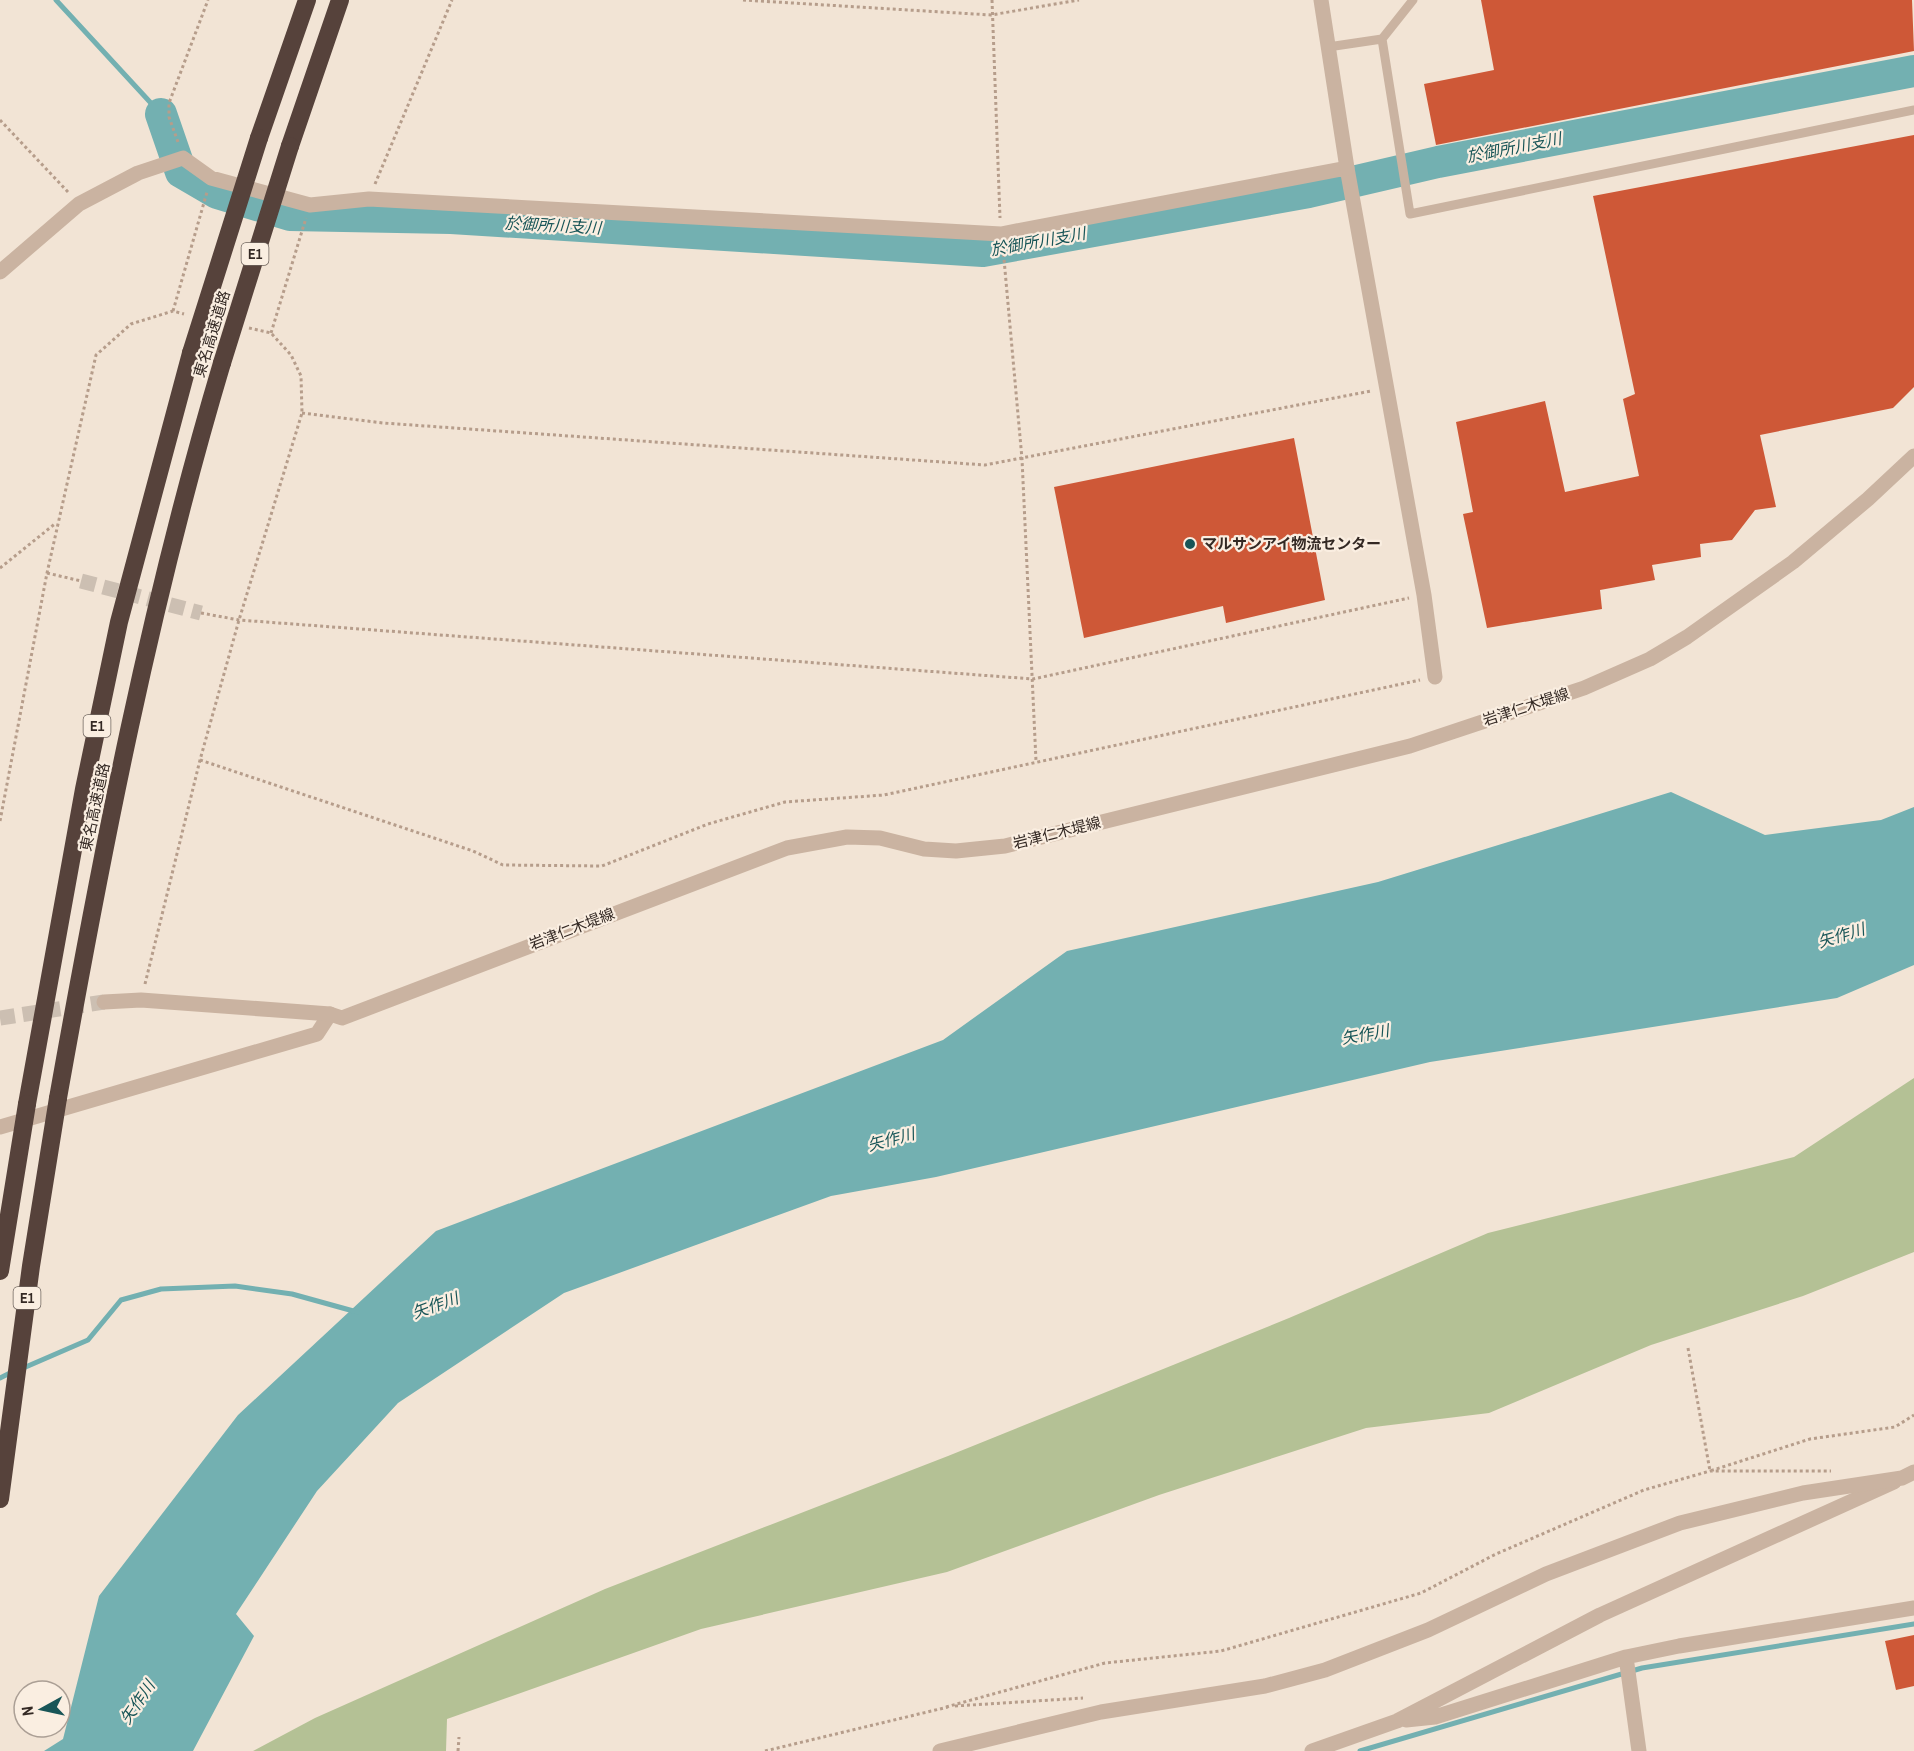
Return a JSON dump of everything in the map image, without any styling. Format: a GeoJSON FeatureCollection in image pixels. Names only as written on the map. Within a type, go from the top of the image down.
{"type":"FeatureCollection","features":[{"type":"Feature","properties":{"kind":"highway","name":"東名高速道路"},"geometry":{"type":"LineString","coordinates":[[0,1271],[27,1104],[84,789],[119,622],[191,353],[259,138],[307,0]]}},
{"type":"Feature","properties":{"kind":"highway","name":"東名高速道路"},"geometry":{"type":"LineString","coordinates":[[0,1499],[58,1098],[88,931],[151,630],[188,479],[222,363],[290,146],[340,0]]}},
{"type":"Feature","properties":{"kind":"street"},"geometry":{"type":"LineString","coordinates":[[1321,0],[1347,168],[1424,595],[1435,677]]}},
{"type":"Feature","properties":{"kind":"street"},"geometry":{"type":"LineString","coordinates":[[0,272],[80,204],[138,173],[183,158],[211,178],[310,205],[369,199],[1001,234],[1347,168]]}},
{"type":"Feature","properties":{"kind":"street","name":"岩津仁木堤線"},"geometry":{"type":"LineString","coordinates":[[104,1002],[141,1000],[330,1014],[342,1018],[786,848],[847,837],[880,838],[924,849],[945,851],[1005,846],[1410,746],[1584,688],[1650,659],[1697,630],[1793,562],[1868,499],[1914,456]]}},
{"type":"Feature","properties":{"kind":"street"},"geometry":{"type":"LineString","coordinates":[[0,1127],[317,1034],[330,1014]]}},
{"type":"Feature","properties":{"kind":"street"},"geometry":{"type":"LineString","coordinates":[[1312,1751],[1397,1721],[1600,1615],[1908,1475]]}},
{"type":"Feature","properties":{"kind":"street"},"geometry":{"type":"LineString","coordinates":[[940,1751],[1101,1712],[1265,1686],[1325,1670],[1428,1630],[1546,1574],[1680,1523],[1803,1493],[1908,1475]]}},
{"type":"Feature","properties":{"kind":"street"},"geometry":{"type":"LineString","coordinates":[[1397,1721],[1435,1717],[1626,1657],[1679,1646],[1914,1608]]}},
{"type":"Feature","properties":{"kind":"street"},"geometry":{"type":"LineString","coordinates":[[1626,1657],[1639,1751]]}},
{"type":"Feature","properties":{"kind":"lane"},"geometry":{"type":"LineString","coordinates":[[1328,47],[1382,39],[1413,0]]}},
{"type":"Feature","properties":{"kind":"lane"},"geometry":{"type":"LineString","coordinates":[[1382,39],[1410,214],[1914,110]]}},
{"type":"Feature","properties":{"kind":"path"},"geometry":{"type":"LineString","coordinates":[[183,158],[169,117],[169,103],[208,0]]}},
{"type":"Feature","properties":{"kind":"path"},"geometry":{"type":"LineString","coordinates":[[369,199],[452,0]]}},
{"type":"Feature","properties":{"kind":"path"},"geometry":{"type":"LineString","coordinates":[[743,0],[991,15],[1079,0]]}},
{"type":"Feature","properties":{"kind":"path"},"geometry":{"type":"LineString","coordinates":[[992,0],[1001,234],[1022,459],[1036,761]]}},
{"type":"Feature","properties":{"kind":"path"},"geometry":{"type":"LineString","coordinates":[[0,120],[80,204]]}},
{"type":"Feature","properties":{"kind":"path"},"geometry":{"type":"LineString","coordinates":[[0,821],[47,573],[96,355],[131,324],[173,311],[211,178]]}},
{"type":"Feature","properties":{"kind":"path"},"geometry":{"type":"LineString","coordinates":[[141,1000],[200,760],[239,620],[302,413],[301,376],[291,355],[271,333],[310,205]]}},
{"type":"Feature","properties":{"kind":"path"},"geometry":{"type":"LineString","coordinates":[[302,413],[382,423],[985,465],[1386,388]]}},
{"type":"Feature","properties":{"kind":"path"},"geometry":{"type":"LineString","coordinates":[[0,568],[58,522]]}},
{"type":"Feature","properties":{"kind":"path"},"geometry":{"type":"LineString","coordinates":[[47,573],[81,581]]}},
{"type":"Feature","properties":{"kind":"path"},"geometry":{"type":"LineString","coordinates":[[201,613],[239,620],[1033,679],[1424,595]]}},
{"type":"Feature","properties":{"kind":"path"},"geometry":{"type":"LineString","coordinates":[[200,760],[473,851],[503,865],[602,866],[708,824],[785,802],[884,795],[1435,677]]}},
{"type":"Feature","properties":{"kind":"path"},"geometry":{"type":"LineString","coordinates":[[1688,1348],[1710,1471]]}},
{"type":"Feature","properties":{"kind":"path"},"geometry":{"type":"LineString","coordinates":[[765,1751],[946,1707],[1105,1663],[1221,1651],[1421,1593],[1496,1554],[1644,1490],[1810,1439],[1895,1427],[1914,1415]]}},
{"type":"Feature","properties":{"kind":"path"},"geometry":{"type":"LineString","coordinates":[[1710,1471],[1833,1471]]}},
{"type":"Feature","properties":{"kind":"path"},"geometry":{"type":"LineString","coordinates":[[946,1707],[1088,1698]]}},
{"type":"Feature","properties":{"kind":"path"},"geometry":{"type":"LineString","coordinates":[[458,1751],[459,1737]]}},
{"type":"Feature","properties":{"kind":"green space"},"geometry":{"type":"Polygon","coordinates":[[[1914,1078],[1914,1252],[1803,1296],[1651,1345],[1489,1413],[1366,1428],[1159,1495],[947,1572],[701,1629],[447,1719],[446,1751],[253,1751],[315,1718],[605,1589],[948,1456],[1289,1318],[1488,1233],[1794,1157],[1914,1078]]]}},
{"type":"Feature","properties":{"kind":"water","name":"矢作川"},"geometry":{"type":"Polygon","coordinates":[[[1671,792],[1765,835],[1881,820],[1914,807],[1914,965],[1837,998],[1430,1062],[936,1177],[831,1196],[564,1293],[398,1403],[317,1491],[236,1614],[254,1636],[193,1751],[44,1751],[63,1739],[72,1739],[72,1703],[99,1596],[238,1415],[436,1231],[943,1040],[1067,951],[1378,882],[1671,792]]]}},
{"type":"Feature","properties":{"kind":"building"},"geometry":{"type":"Polygon","coordinates":[[[1481,0],[1912,0],[1914,51],[1436,145],[1424,84],[1494,70],[1481,0]]]}},
{"type":"Feature","properties":{"kind":"building"},"geometry":{"type":"Polygon","coordinates":[[[1914,135],[1914,387],[1893,408],[1760,435],[1776,507],[1755,510],[1732,540],[1700,544],[1701,557],[1652,565],[1655,580],[1600,590],[1602,609],[1487,628],[1463,514],[1473,512],[1456,422],[1545,401],[1565,492],[1639,476],[1623,399],[1635,394],[1593,196],[1914,135]]]}},
{"type":"Feature","properties":{"kind":"building","name":"マルサンアイ物流センター"},"geometry":{"type":"Polygon","coordinates":[[[1294,438],[1325,600],[1226,623],[1223,606],[1084,638],[1054,487],[1294,438]]]}},
{"type":"Feature","properties":{"kind":"building"},"geometry":{"type":"Polygon","coordinates":[[[1914,1635],[1914,1686],[1896,1690],[1885,1641],[1914,1635]]]}},
{"type":"Feature","properties":{"kind":"waterway"},"geometry":{"type":"LineString","coordinates":[[56,0],[161,114]]}},
{"type":"Feature","properties":{"kind":"waterway","name":"於御所川支川"},"geometry":{"type":"LineString","coordinates":[[161,114],[181,172],[217,193],[290,215],[451,218],[983,251],[1309,192],[1438,162],[1914,71]]}},
{"type":"Feature","properties":{"kind":"waterway"},"geometry":{"type":"LineString","coordinates":[[21,1369],[88,1340],[121,1300],[161,1289],[235,1286],[292,1294],[357,1312]]}},
{"type":"Feature","properties":{"kind":"waterway"},"geometry":{"type":"LineString","coordinates":[[0,1378],[12,1372]]}},
{"type":"Feature","properties":{"kind":"waterway"},"geometry":{"type":"LineString","coordinates":[[1360,1751],[1642,1668],[1914,1624]]}},
{"type":"Feature","properties":{"kind":"tunnel"},"geometry":{"type":"LineString","coordinates":[[81,581],[201,613]]}},
{"type":"Feature","properties":{"kind":"tunnel"},"geometry":{"type":"LineString","coordinates":[[0,1018],[104,1002]]}},
{"type":"Feature","properties":{"kind":"place","name":"マルサンアイ物流センター"},"geometry":{"type":"Point","coordinates":[1190,544]}}]}
